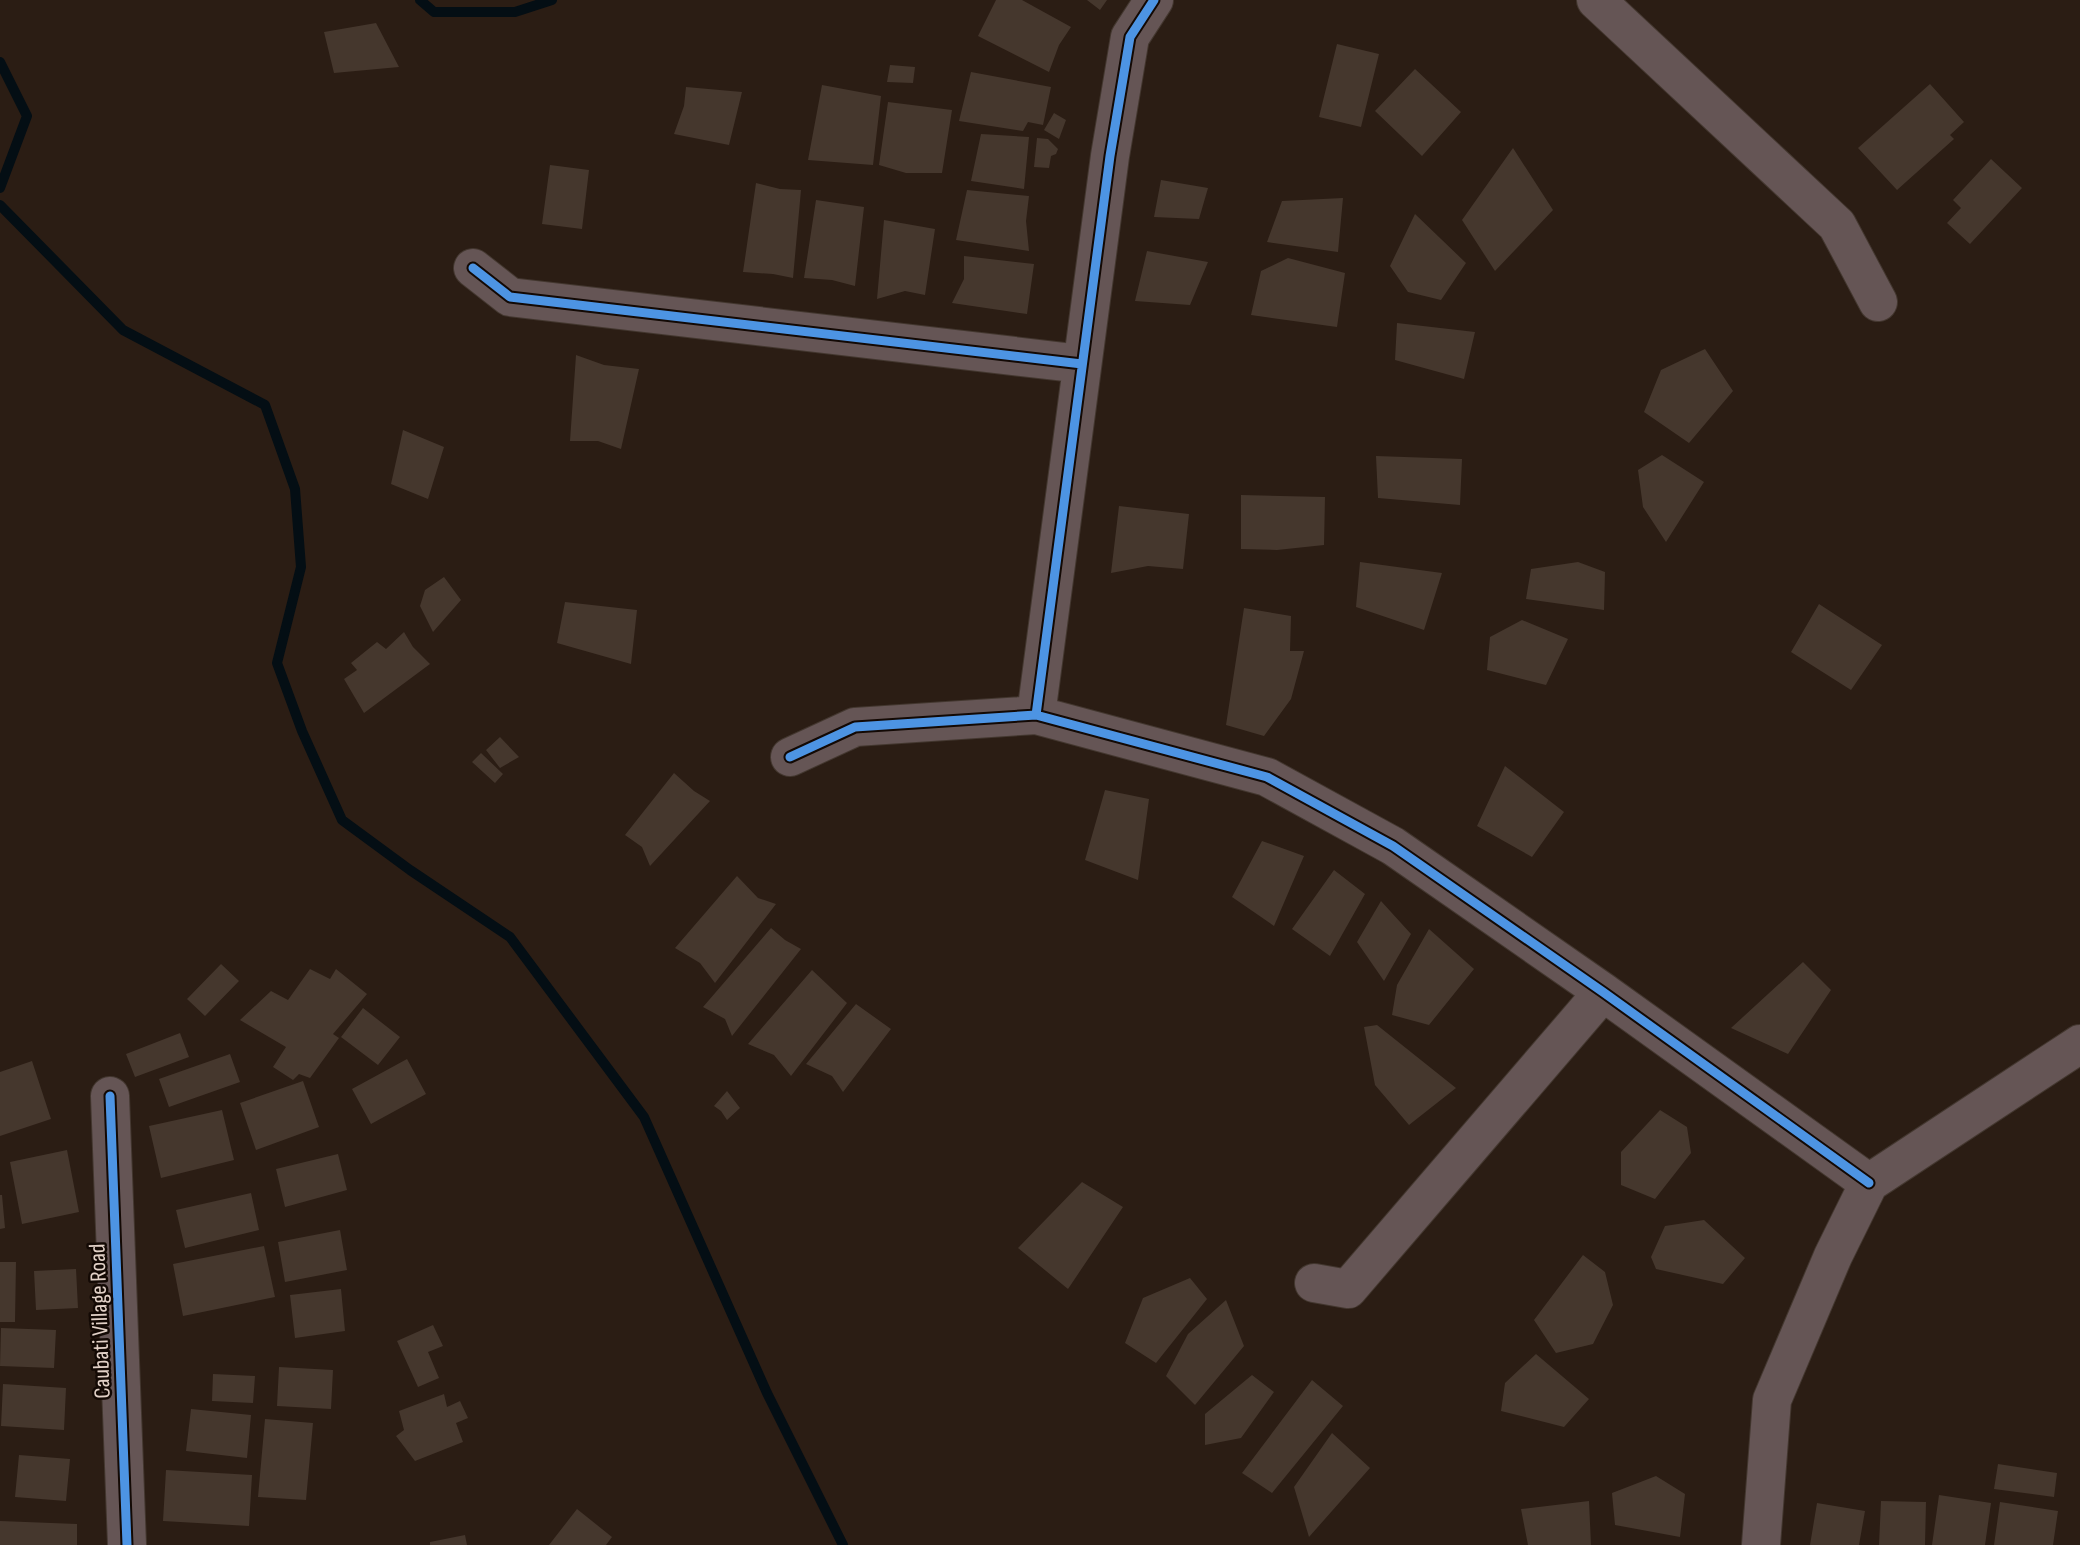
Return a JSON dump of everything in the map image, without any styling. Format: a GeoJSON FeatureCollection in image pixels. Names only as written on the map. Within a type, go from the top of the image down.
{"type":"FeatureCollection","features":[{"type":"Feature","properties":{"kind":"street"},"geometry":{"type":"LineString","coordinates":[[1036,715],[1110,156],[1130,37],[1154,0]]}},
{"type":"Feature","properties":{"kind":"street"},"geometry":{"type":"LineString","coordinates":[[1596,0],[1837,225],[1878,302]]}},
{"type":"Feature","properties":{"kind":"street"},"geometry":{"type":"LineString","coordinates":[[473,268],[510,297],[1082,364]]}},
{"type":"Feature","properties":{"kind":"street"},"geometry":{"type":"LineString","coordinates":[[790,757],[855,727],[1036,715],[1267,777],[1393,846],[1604,992],[1869,1183]]}},
{"type":"Feature","properties":{"kind":"street"},"geometry":{"type":"LineString","coordinates":[[1314,1283],[1348,1289],[1604,992]]}},
{"type":"Feature","properties":{"kind":"street"},"geometry":{"type":"LineString","coordinates":[[1761,1545],[1772,1400],[1833,1256],[1869,1183],[2080,1044]]}},
{"type":"Feature","properties":{"kind":"street","name":"Caubati Village Road"},"geometry":{"type":"LineString","coordinates":[[110,1096],[127,1545]]}},
{"type":"Feature","properties":{"kind":"building"},"geometry":{"type":"Polygon","coordinates":[[[996,0],[1022,0],[1071,27],[1059,45],[1049,72],[978,36],[996,0]]]}},
{"type":"Feature","properties":{"kind":"building"},"geometry":{"type":"Polygon","coordinates":[[[1087,0],[1107,0],[1100,10],[1087,0]]]}},
{"type":"Feature","properties":{"kind":"building"},"geometry":{"type":"Polygon","coordinates":[[[376,23],[399,67],[334,73],[324,32],[376,23]]]}},
{"type":"Feature","properties":{"kind":"building"},"geometry":{"type":"Polygon","coordinates":[[[1337,44],[1379,54],[1361,127],[1319,117],[1337,44]]]}},
{"type":"Feature","properties":{"kind":"building"},"geometry":{"type":"Polygon","coordinates":[[[890,65],[915,67],[913,83],[887,82],[890,65]]]}},
{"type":"Feature","properties":{"kind":"building"},"geometry":{"type":"Polygon","coordinates":[[[1415,69],[1461,112],[1422,156],[1375,111],[1415,69]]]}},
{"type":"Feature","properties":{"kind":"building"},"geometry":{"type":"Polygon","coordinates":[[[971,72],[1051,87],[1043,125],[1028,122],[1023,131],[959,121],[971,72]]]}},
{"type":"Feature","properties":{"kind":"building"},"geometry":{"type":"Polygon","coordinates":[[[1930,84],[1964,122],[1950,135],[1954,139],[1897,190],[1858,148],[1930,84]]]}},
{"type":"Feature","properties":{"kind":"building"},"geometry":{"type":"Polygon","coordinates":[[[822,85],[881,96],[873,165],[808,160],[822,85]]]}},
{"type":"Feature","properties":{"kind":"building"},"geometry":{"type":"Polygon","coordinates":[[[686,87],[742,92],[729,145],[674,134],[684,106],[686,87]]]}},
{"type":"Feature","properties":{"kind":"building"},"geometry":{"type":"Polygon","coordinates":[[[888,102],[952,110],[942,173],[906,173],[879,165],[888,102]]]}},
{"type":"Feature","properties":{"kind":"building"},"geometry":{"type":"Polygon","coordinates":[[[1054,113],[1066,120],[1059,139],[1044,130],[1054,113]]]}},
{"type":"Feature","properties":{"kind":"building"},"geometry":{"type":"Polygon","coordinates":[[[981,134],[1029,137],[1024,189],[971,181],[981,134]]]}},
{"type":"Feature","properties":{"kind":"building"},"geometry":{"type":"Polygon","coordinates":[[[1037,138],[1048,139],[1058,149],[1056,154],[1051,156],[1049,168],[1034,167],[1037,138]]]}},
{"type":"Feature","properties":{"kind":"building"},"geometry":{"type":"Polygon","coordinates":[[[1513,148],[1553,210],[1495,271],[1462,220],[1513,148]]]}},
{"type":"Feature","properties":{"kind":"building"},"geometry":{"type":"Polygon","coordinates":[[[1991,159],[2022,188],[1970,244],[1947,223],[1961,208],[1953,200],[1991,159]]]}},
{"type":"Feature","properties":{"kind":"building"},"geometry":{"type":"Polygon","coordinates":[[[550,165],[589,170],[582,229],[542,224],[550,165]]]}},
{"type":"Feature","properties":{"kind":"building"},"geometry":{"type":"Polygon","coordinates":[[[1161,180],[1208,188],[1199,219],[1154,217],[1161,180]]]}},
{"type":"Feature","properties":{"kind":"building"},"geometry":{"type":"Polygon","coordinates":[[[756,183],[780,189],[801,190],[793,278],[743,272],[756,183]]]}},
{"type":"Feature","properties":{"kind":"building"},"geometry":{"type":"Polygon","coordinates":[[[967,190],[1029,196],[1026,221],[1029,251],[956,240],[967,190]]]}},
{"type":"Feature","properties":{"kind":"building"},"geometry":{"type":"Polygon","coordinates":[[[1343,198],[1338,252],[1267,242],[1282,201],[1343,198]]]}},
{"type":"Feature","properties":{"kind":"building"},"geometry":{"type":"Polygon","coordinates":[[[816,200],[864,207],[855,286],[832,280],[804,278],[816,200]]]}},
{"type":"Feature","properties":{"kind":"building"},"geometry":{"type":"Polygon","coordinates":[[[1415,214],[1466,263],[1441,300],[1408,292],[1390,266],[1415,214]]]}},
{"type":"Feature","properties":{"kind":"building"},"geometry":{"type":"Polygon","coordinates":[[[884,220],[935,229],[925,295],[905,291],[877,299],[884,220]]]}},
{"type":"Feature","properties":{"kind":"building"},"geometry":{"type":"Polygon","coordinates":[[[1147,251],[1208,262],[1190,305],[1135,301],[1147,251]]]}},
{"type":"Feature","properties":{"kind":"building"},"geometry":{"type":"Polygon","coordinates":[[[964,256],[1034,264],[1027,314],[952,303],[964,279],[964,256]]]}},
{"type":"Feature","properties":{"kind":"building"},"geometry":{"type":"Polygon","coordinates":[[[1288,258],[1345,273],[1337,327],[1251,315],[1261,271],[1288,258]]]}},
{"type":"Feature","properties":{"kind":"building"},"geometry":{"type":"Polygon","coordinates":[[[1397,323],[1475,332],[1464,379],[1395,360],[1397,323]]]}},
{"type":"Feature","properties":{"kind":"building"},"geometry":{"type":"Polygon","coordinates":[[[1705,349],[1733,391],[1689,443],[1644,412],[1661,370],[1705,349]]]}},
{"type":"Feature","properties":{"kind":"building"},"geometry":{"type":"Polygon","coordinates":[[[576,355],[604,365],[639,369],[621,449],[598,441],[570,441],[576,355]]]}},
{"type":"Feature","properties":{"kind":"building"},"geometry":{"type":"Polygon","coordinates":[[[403,430],[444,447],[428,499],[391,484],[403,430]]]}},
{"type":"Feature","properties":{"kind":"building"},"geometry":{"type":"Polygon","coordinates":[[[1662,455],[1704,482],[1666,542],[1643,507],[1638,470],[1662,455]]]}},
{"type":"Feature","properties":{"kind":"building"},"geometry":{"type":"Polygon","coordinates":[[[1376,456],[1462,459],[1460,505],[1378,498],[1376,456]]]}},
{"type":"Feature","properties":{"kind":"building"},"geometry":{"type":"Polygon","coordinates":[[[1241,495],[1325,497],[1324,545],[1277,550],[1241,549],[1241,495]]]}},
{"type":"Feature","properties":{"kind":"building"},"geometry":{"type":"Polygon","coordinates":[[[1119,506],[1189,514],[1183,569],[1148,566],[1111,573],[1119,506]]]}},
{"type":"Feature","properties":{"kind":"building"},"geometry":{"type":"Polygon","coordinates":[[[1360,562],[1442,573],[1424,630],[1356,607],[1360,562]]]}},
{"type":"Feature","properties":{"kind":"building"},"geometry":{"type":"Polygon","coordinates":[[[1578,562],[1605,572],[1604,610],[1526,599],[1531,569],[1578,562]]]}},
{"type":"Feature","properties":{"kind":"building"},"geometry":{"type":"Polygon","coordinates":[[[444,577],[461,600],[433,632],[420,606],[425,590],[444,577]]]}},
{"type":"Feature","properties":{"kind":"building"},"geometry":{"type":"Polygon","coordinates":[[[565,602],[637,610],[631,664],[557,643],[565,602]]]}},
{"type":"Feature","properties":{"kind":"building"},"geometry":{"type":"Polygon","coordinates":[[[1819,604],[1882,645],[1851,690],[1791,652],[1819,604]]]}},
{"type":"Feature","properties":{"kind":"building"},"geometry":{"type":"Polygon","coordinates":[[[1244,608],[1291,616],[1290,651],[1304,651],[1291,699],[1264,736],[1226,725],[1244,608]]]}},
{"type":"Feature","properties":{"kind":"building"},"geometry":{"type":"Polygon","coordinates":[[[1522,620],[1568,639],[1546,685],[1487,670],[1490,637],[1522,620]]]}},
{"type":"Feature","properties":{"kind":"building"},"geometry":{"type":"Polygon","coordinates":[[[404,632],[413,647],[430,664],[364,713],[344,679],[357,670],[351,663],[377,642],[386,649],[404,632]]]}},
{"type":"Feature","properties":{"kind":"building"},"geometry":{"type":"Polygon","coordinates":[[[500,737],[519,757],[500,768],[486,750],[500,737]]]}},
{"type":"Feature","properties":{"kind":"building"},"geometry":{"type":"Polygon","coordinates":[[[481,753],[503,774],[495,783],[472,762],[481,753]]]}},
{"type":"Feature","properties":{"kind":"building"},"geometry":{"type":"Polygon","coordinates":[[[1505,766],[1564,812],[1532,857],[1477,826],[1505,766]]]}},
{"type":"Feature","properties":{"kind":"building"},"geometry":{"type":"Polygon","coordinates":[[[674,773],[710,801],[650,866],[642,847],[625,835],[674,773]]]}},
{"type":"Feature","properties":{"kind":"building"},"geometry":{"type":"Polygon","coordinates":[[[1105,790],[1149,799],[1138,880],[1085,860],[1105,790]]]}},
{"type":"Feature","properties":{"kind":"building"},"geometry":{"type":"Polygon","coordinates":[[[1262,841],[1304,856],[1274,926],[1232,897],[1262,841]]]}},
{"type":"Feature","properties":{"kind":"building"},"geometry":{"type":"Polygon","coordinates":[[[1334,870],[1365,894],[1330,956],[1292,929],[1334,870]]]}},
{"type":"Feature","properties":{"kind":"building"},"geometry":{"type":"Polygon","coordinates":[[[737,876],[758,898],[776,904],[715,983],[700,963],[675,948],[737,876]]]}},
{"type":"Feature","properties":{"kind":"building"},"geometry":{"type":"Polygon","coordinates":[[[1381,901],[1411,934],[1384,981],[1357,942],[1381,901]]]}},
{"type":"Feature","properties":{"kind":"building"},"geometry":{"type":"Polygon","coordinates":[[[771,928],[801,949],[732,1036],[725,1019],[703,1007],[771,928]]]}},
{"type":"Feature","properties":{"kind":"building"},"geometry":{"type":"Polygon","coordinates":[[[1429,929],[1474,969],[1429,1025],[1392,1015],[1397,985],[1429,929]]]}},
{"type":"Feature","properties":{"kind":"building"},"geometry":{"type":"Polygon","coordinates":[[[1803,962],[1831,990],[1788,1054],[1731,1028],[1803,962]]]}},
{"type":"Feature","properties":{"kind":"building"},"geometry":{"type":"Polygon","coordinates":[[[221,964],[239,981],[205,1016],[187,999],[221,964]]]}},
{"type":"Feature","properties":{"kind":"building"},"geometry":{"type":"Polygon","coordinates":[[[310,969],[330,979],[336,969],[367,994],[333,1034],[339,1038],[310,1078],[299,1074],[293,1080],[273,1067],[286,1047],[240,1020],[271,991],[288,1000],[310,969]]]}},
{"type":"Feature","properties":{"kind":"building"},"geometry":{"type":"Polygon","coordinates":[[[812,970],[847,1003],[791,1076],[774,1055],[748,1044],[812,970]]]}},
{"type":"Feature","properties":{"kind":"building"},"geometry":{"type":"Polygon","coordinates":[[[856,1004],[891,1029],[843,1092],[832,1076],[806,1064],[856,1004]]]}},
{"type":"Feature","properties":{"kind":"building"},"geometry":{"type":"Polygon","coordinates":[[[363,1008],[400,1037],[378,1065],[341,1037],[363,1008]]]}},
{"type":"Feature","properties":{"kind":"building"},"geometry":{"type":"Polygon","coordinates":[[[1377,1025],[1456,1088],[1409,1125],[1375,1085],[1364,1027],[1377,1025]]]}},
{"type":"Feature","properties":{"kind":"building"},"geometry":{"type":"Polygon","coordinates":[[[180,1033],[189,1057],[135,1077],[126,1054],[180,1033]]]}},
{"type":"Feature","properties":{"kind":"building"},"geometry":{"type":"Polygon","coordinates":[[[230,1054],[240,1082],[169,1107],[159,1079],[230,1054]]]}},
{"type":"Feature","properties":{"kind":"building"},"geometry":{"type":"Polygon","coordinates":[[[407,1059],[426,1094],[371,1124],[352,1089],[407,1059]]]}},
{"type":"Feature","properties":{"kind":"building"},"geometry":{"type":"Polygon","coordinates":[[[32,1061],[51,1119],[0,1136],[0,1072],[32,1061]]]}},
{"type":"Feature","properties":{"kind":"building"},"geometry":{"type":"Polygon","coordinates":[[[303,1081],[319,1127],[256,1150],[240,1103],[303,1081]]]}},
{"type":"Feature","properties":{"kind":"building"},"geometry":{"type":"Polygon","coordinates":[[[727,1091],[740,1108],[727,1120],[714,1106],[727,1091]]]}},
{"type":"Feature","properties":{"kind":"building"},"geometry":{"type":"Polygon","coordinates":[[[222,1110],[234,1160],[161,1178],[149,1126],[222,1110]]]}},
{"type":"Feature","properties":{"kind":"building"},"geometry":{"type":"Polygon","coordinates":[[[1660,1110],[1687,1127],[1691,1153],[1655,1199],[1621,1185],[1621,1152],[1660,1110]]]}},
{"type":"Feature","properties":{"kind":"building"},"geometry":{"type":"Polygon","coordinates":[[[67,1150],[79,1212],[22,1224],[10,1162],[67,1150]]]}},
{"type":"Feature","properties":{"kind":"building"},"geometry":{"type":"Polygon","coordinates":[[[338,1154],[347,1190],[285,1207],[276,1169],[338,1154]]]}},
{"type":"Feature","properties":{"kind":"building"},"geometry":{"type":"Polygon","coordinates":[[[1082,1182],[1123,1207],[1068,1289],[1018,1248],[1082,1182]]]}},
{"type":"Feature","properties":{"kind":"building"},"geometry":{"type":"Polygon","coordinates":[[[251,1193],[259,1230],[185,1248],[176,1210],[251,1193]]]}},
{"type":"Feature","properties":{"kind":"building"},"geometry":{"type":"Polygon","coordinates":[[[0,1195],[5,1228],[0,1229],[0,1195]]]}},
{"type":"Feature","properties":{"kind":"building"},"geometry":{"type":"Polygon","coordinates":[[[1704,1220],[1745,1258],[1723,1284],[1656,1269],[1651,1257],[1665,1226],[1704,1220]]]}},
{"type":"Feature","properties":{"kind":"building"},"geometry":{"type":"Polygon","coordinates":[[[340,1230],[347,1270],[285,1282],[278,1242],[340,1230]]]}},
{"type":"Feature","properties":{"kind":"building"},"geometry":{"type":"Polygon","coordinates":[[[264,1246],[275,1297],[183,1316],[173,1264],[264,1246]]]}},
{"type":"Feature","properties":{"kind":"building"},"geometry":{"type":"Polygon","coordinates":[[[1583,1255],[1605,1272],[1613,1305],[1593,1344],[1556,1353],[1534,1320],[1583,1255]]]}},
{"type":"Feature","properties":{"kind":"building"},"geometry":{"type":"Polygon","coordinates":[[[0,1262],[16,1262],[15,1322],[0,1322],[0,1262]]]}},
{"type":"Feature","properties":{"kind":"building"},"geometry":{"type":"Polygon","coordinates":[[[76,1269],[78,1308],[36,1310],[34,1271],[76,1269]]]}},
{"type":"Feature","properties":{"kind":"building"},"geometry":{"type":"Polygon","coordinates":[[[1190,1278],[1207,1299],[1156,1363],[1125,1343],[1143,1298],[1190,1278]]]}},
{"type":"Feature","properties":{"kind":"building"},"geometry":{"type":"Polygon","coordinates":[[[341,1289],[345,1331],[295,1338],[290,1295],[341,1289]]]}},
{"type":"Feature","properties":{"kind":"building"},"geometry":{"type":"Polygon","coordinates":[[[1226,1300],[1244,1346],[1195,1405],[1166,1376],[1188,1334],[1226,1300]]]}},
{"type":"Feature","properties":{"kind":"building"},"geometry":{"type":"Polygon","coordinates":[[[433,1325],[443,1346],[428,1352],[439,1378],[418,1387],[397,1341],[433,1325]]]}},
{"type":"Feature","properties":{"kind":"building"},"geometry":{"type":"Polygon","coordinates":[[[1,1328],[56,1330],[54,1368],[0,1366],[1,1328]]]}},
{"type":"Feature","properties":{"kind":"building"},"geometry":{"type":"Polygon","coordinates":[[[1536,1354],[1589,1399],[1564,1427],[1501,1411],[1505,1383],[1536,1354]]]}},
{"type":"Feature","properties":{"kind":"building"},"geometry":{"type":"Polygon","coordinates":[[[279,1367],[333,1370],[331,1409],[277,1406],[279,1367]]]}},
{"type":"Feature","properties":{"kind":"building"},"geometry":{"type":"Polygon","coordinates":[[[213,1374],[255,1376],[253,1403],[212,1401],[213,1374]]]}},
{"type":"Feature","properties":{"kind":"building"},"geometry":{"type":"Polygon","coordinates":[[[1252,1375],[1274,1392],[1241,1438],[1205,1445],[1205,1414],[1252,1375]]]}},
{"type":"Feature","properties":{"kind":"building"},"geometry":{"type":"Polygon","coordinates":[[[1312,1380],[1343,1406],[1272,1493],[1242,1473],[1312,1380]]]}},
{"type":"Feature","properties":{"kind":"building"},"geometry":{"type":"Polygon","coordinates":[[[3,1384],[66,1388],[64,1430],[1,1426],[3,1384]]]}},
{"type":"Feature","properties":{"kind":"building"},"geometry":{"type":"Polygon","coordinates":[[[444,1394],[447,1407],[460,1401],[468,1418],[456,1423],[463,1442],[415,1461],[396,1436],[404,1430],[399,1411],[444,1394]]]}},
{"type":"Feature","properties":{"kind":"building"},"geometry":{"type":"Polygon","coordinates":[[[191,1409],[251,1415],[247,1458],[186,1451],[191,1409]]]}},
{"type":"Feature","properties":{"kind":"building"},"geometry":{"type":"Polygon","coordinates":[[[265,1419],[313,1423],[306,1500],[258,1497],[265,1419]]]}},
{"type":"Feature","properties":{"kind":"building"},"geometry":{"type":"Polygon","coordinates":[[[1332,1433],[1370,1468],[1309,1537],[1294,1487],[1332,1433]]]}},
{"type":"Feature","properties":{"kind":"building"},"geometry":{"type":"Polygon","coordinates":[[[19,1455],[70,1459],[66,1501],[15,1497],[19,1455]]]}},
{"type":"Feature","properties":{"kind":"building"},"geometry":{"type":"Polygon","coordinates":[[[1998,1464],[2057,1473],[2054,1497],[1994,1489],[1998,1464]]]}},
{"type":"Feature","properties":{"kind":"building"},"geometry":{"type":"Polygon","coordinates":[[[166,1470],[252,1475],[249,1526],[163,1521],[166,1470]]]}},
{"type":"Feature","properties":{"kind":"building"},"geometry":{"type":"Polygon","coordinates":[[[1656,1476],[1685,1494],[1680,1537],[1615,1525],[1612,1493],[1656,1476]]]}},
{"type":"Feature","properties":{"kind":"building"},"geometry":{"type":"Polygon","coordinates":[[[1939,1495],[1991,1503],[1985,1545],[1932,1545],[1939,1495]]]}},
{"type":"Feature","properties":{"kind":"building"},"geometry":{"type":"Polygon","coordinates":[[[1589,1501],[1591,1545],[1528,1545],[1521,1509],[1589,1501]]]}},
{"type":"Feature","properties":{"kind":"building"},"geometry":{"type":"Polygon","coordinates":[[[1881,1501],[1926,1502],[1925,1545],[1879,1545],[1881,1501]]]}},
{"type":"Feature","properties":{"kind":"building"},"geometry":{"type":"Polygon","coordinates":[[[2000,1502],[2058,1511],[2053,1545],[1994,1545],[2000,1502]]]}},
{"type":"Feature","properties":{"kind":"building"},"geometry":{"type":"Polygon","coordinates":[[[1817,1503],[1865,1511],[1859,1545],[1810,1545],[1817,1503]]]}},
{"type":"Feature","properties":{"kind":"building"},"geometry":{"type":"Polygon","coordinates":[[[577,1509],[612,1537],[606,1545],[549,1545],[577,1509]]]}},
{"type":"Feature","properties":{"kind":"building"},"geometry":{"type":"Polygon","coordinates":[[[0,1521],[77,1524],[77,1545],[0,1545],[0,1521]]]}},
{"type":"Feature","properties":{"kind":"building"},"geometry":{"type":"Polygon","coordinates":[[[465,1535],[467,1545],[430,1545],[430,1542],[465,1535]]]}},
{"type":"Feature","properties":{"kind":"waterway"},"geometry":{"type":"LineString","coordinates":[[420,0],[434,12],[515,12],[552,0]]}},
{"type":"Feature","properties":{"kind":"waterway"},"geometry":{"type":"LineString","coordinates":[[0,62],[27,116],[0,188]]}},
{"type":"Feature","properties":{"kind":"waterway"},"geometry":{"type":"LineString","coordinates":[[0,205],[123,330],[265,405],[295,489],[301,567],[277,663],[302,731],[342,820],[410,870],[510,937],[644,1117],[767,1393],[843,1545]]}},
{"type":"Feature","properties":{"kind":"cycle path"},"geometry":{"type":"LineString","coordinates":[[1036,715],[1110,156],[1130,37],[1154,0]]}},
{"type":"Feature","properties":{"kind":"cycle path"},"geometry":{"type":"LineString","coordinates":[[473,268],[510,297],[1082,364]]}},
{"type":"Feature","properties":{"kind":"cycle path"},"geometry":{"type":"LineString","coordinates":[[790,757],[855,727],[1036,715],[1267,777],[1393,846],[1603,992],[1869,1183]]}},
{"type":"Feature","properties":{"kind":"cycle path"},"geometry":{"type":"LineString","coordinates":[[110,1096],[127,1545]]}}]}
